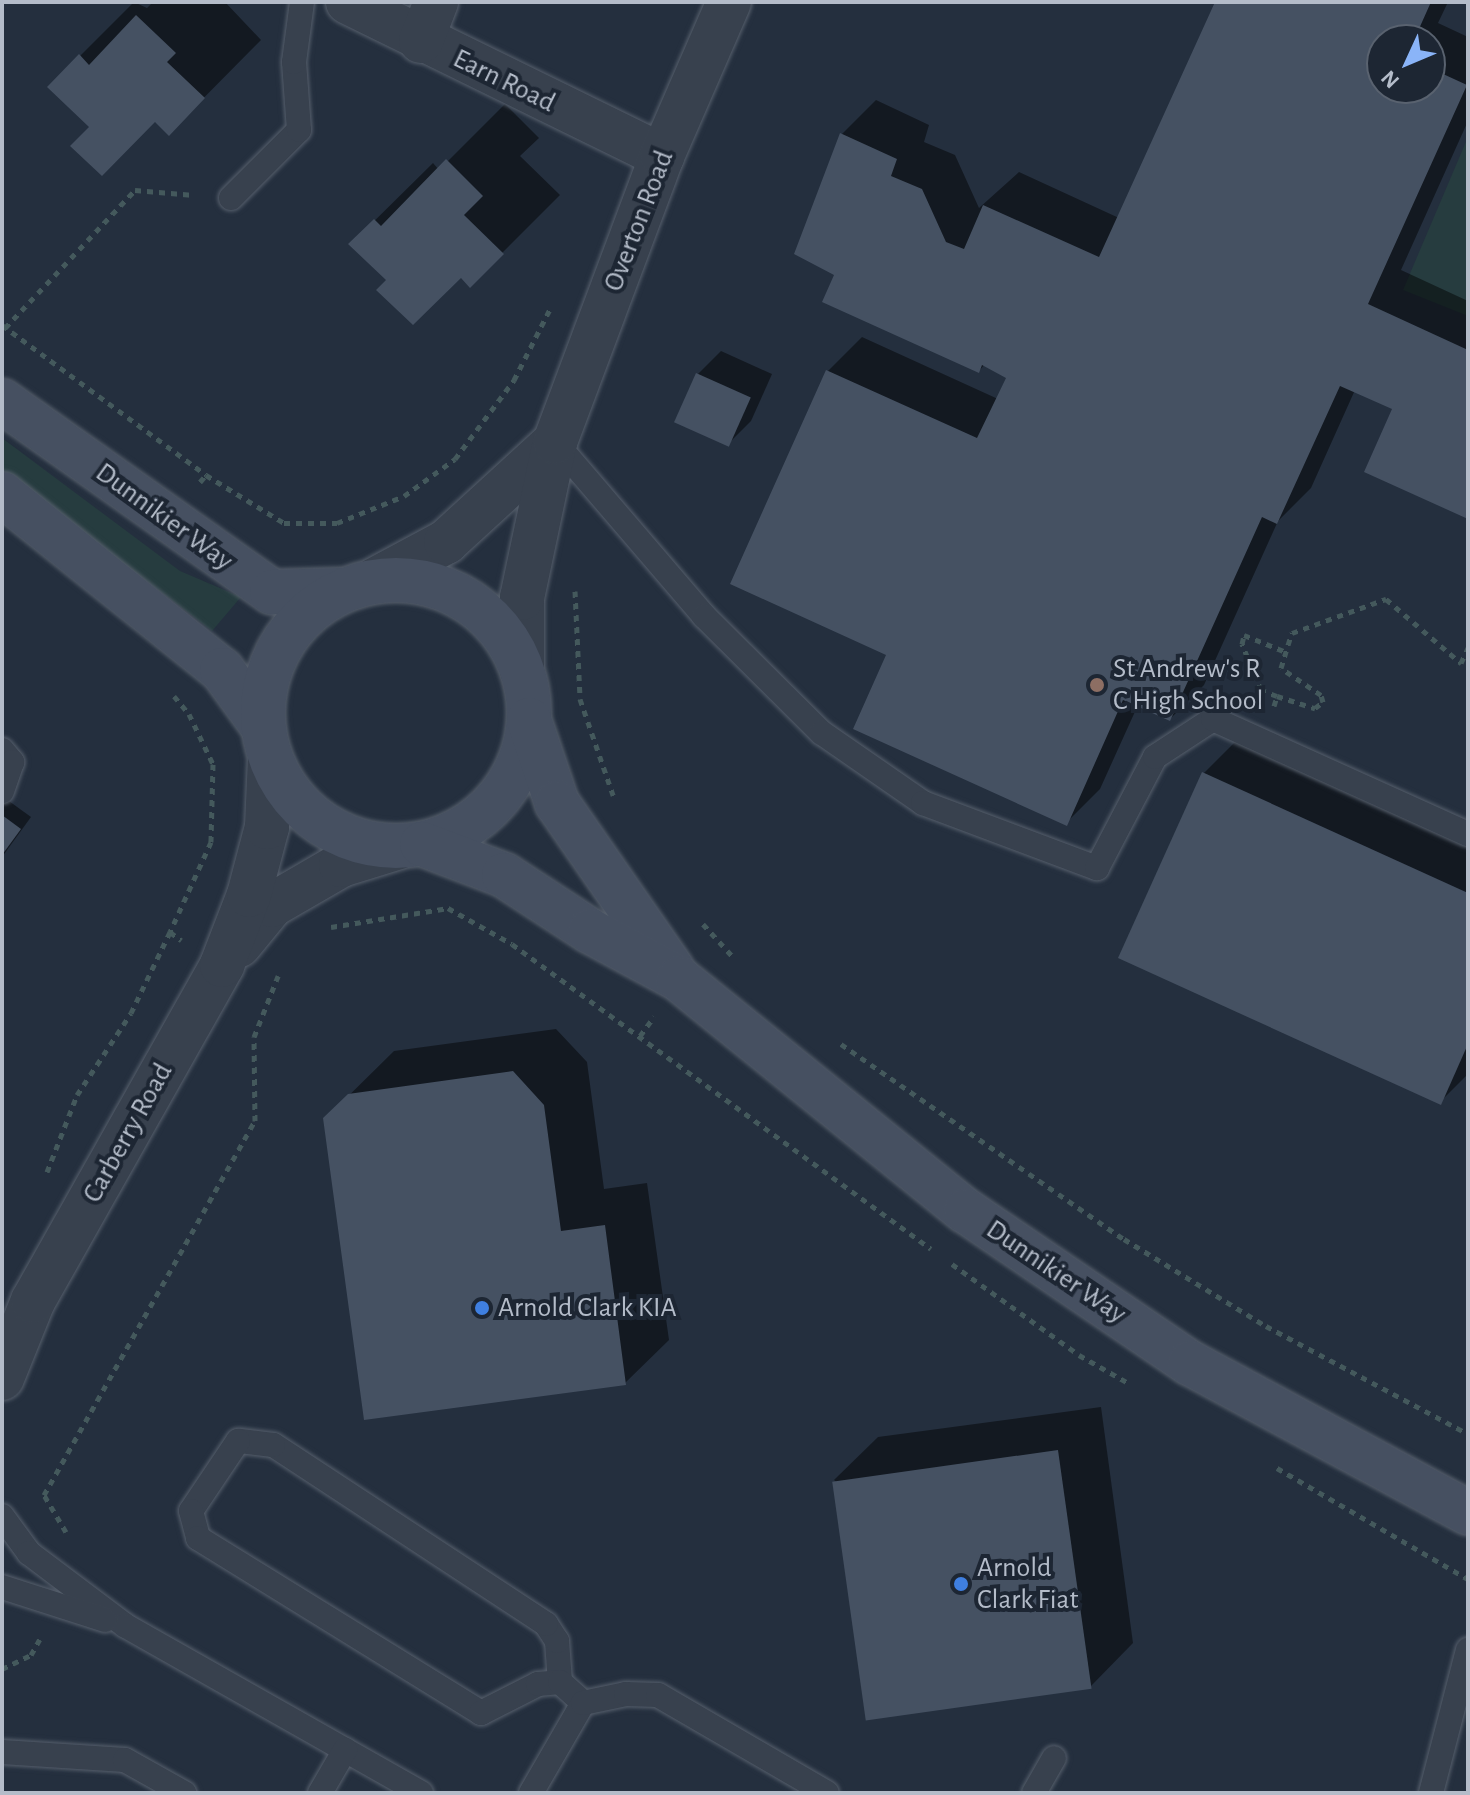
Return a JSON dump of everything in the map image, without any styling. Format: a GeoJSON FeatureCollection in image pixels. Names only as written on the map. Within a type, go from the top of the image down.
{"type":"FeatureCollection","features":[{"type":"Feature","properties":{"kind":"main road","name":"Dunnikier Way"},"geometry":{"type":"LineString","coordinates":[[2,401],[272,592],[358,585]]}},
{"type":"Feature","properties":{"kind":"main road"},"geometry":{"type":"LineString","coordinates":[[2,494],[222,670],[266,742],[290,795],[321,823],[358,841],[410,846],[463,828],[496,801],[519,763],[529,720],[522,670],[505,637],[480,609],[448,590],[412,580],[358,585],[306,613],[280,645],[265,683],[266,742]]}},
{"type":"Feature","properties":{"kind":"main road","name":"Dunnikier Way"},"geometry":{"type":"LineString","coordinates":[[529,720],[557,803],[679,979]]}},
{"type":"Feature","properties":{"kind":"main road","name":"Dunnikier Way"},"geometry":{"type":"LineString","coordinates":[[410,846],[504,875],[590,931],[679,979],[966,1211],[1190,1363],[1468,1513]]}},
{"type":"Feature","properties":{"kind":"street","name":"Earn Road"},"geometry":{"type":"LineString","coordinates":[[348,2],[429,22],[662,156]]}},
{"type":"Feature","properties":{"kind":"street","name":"Overton Road"},"geometry":{"type":"LineString","coordinates":[[522,670],[522,598],[555,442],[662,156],[729,2]]}},
{"type":"Feature","properties":{"kind":"street","name":"Overton Road"},"geometry":{"type":"LineString","coordinates":[[358,585],[446,542],[555,442]]}},
{"type":"Feature","properties":{"kind":"street","name":"Carberry Road"},"geometry":{"type":"LineString","coordinates":[[2,1378],[33,1301],[222,965],[249,895],[267,827],[266,742]]}},
{"type":"Feature","properties":{"kind":"street","name":"Carberry Road"},"geometry":{"type":"LineString","coordinates":[[222,965],[272,905],[341,865],[410,846]]}},
{"type":"Feature","properties":{"kind":"street","name":"Carberry Road"},"geometry":{"type":"LineString","coordinates":[[2,1339],[33,1301]]}},
{"type":"Feature","properties":{"kind":"lane"},"geometry":{"type":"LineString","coordinates":[[231,198],[299,130],[294,62],[302,2]]}},
{"type":"Feature","properties":{"kind":"lane"},"geometry":{"type":"LineString","coordinates":[[555,442],[704,616],[822,733],[923,803],[1097,868],[1155,757],[1213,719],[1468,834]]}},
{"type":"Feature","properties":{"kind":"lane"},"geometry":{"type":"LineString","coordinates":[[2,750],[12,762],[2,791]]}},
{"type":"Feature","properties":{"kind":"lane"},"geometry":{"type":"LineString","coordinates":[[560,1682],[538,1684],[481,1713],[198,1538],[191,1511],[238,1441],[273,1445],[546,1624],[557,1641],[560,1682],[583,1703]]}},
{"type":"Feature","properties":{"kind":"lane"},"geometry":{"type":"LineString","coordinates":[[2,1516],[64,1596]]}},
{"type":"Feature","properties":{"kind":"lane"},"geometry":{"type":"LineString","coordinates":[[2,1587],[64,1596],[126,1626],[421,1793]]}},
{"type":"Feature","properties":{"kind":"lane"},"geometry":{"type":"LineString","coordinates":[[1431,1793],[1468,1650]]}},
{"type":"Feature","properties":{"kind":"lane"},"geometry":{"type":"LineString","coordinates":[[531,1793],[583,1703],[626,1694],[658,1695],[827,1793]]}},
{"type":"Feature","properties":{"kind":"lane"},"geometry":{"type":"LineString","coordinates":[[320,1793],[345,1750]]}},
{"type":"Feature","properties":{"kind":"lane"},"geometry":{"type":"LineString","coordinates":[[2,1752],[125,1760],[184,1793]]}},
{"type":"Feature","properties":{"kind":"lane"},"geometry":{"type":"LineString","coordinates":[[1034,1793],[1054,1758]]}},
{"type":"Feature","properties":{"kind":"path"},"geometry":{"type":"LineString","coordinates":[[206,475],[4,326],[135,190],[231,198]]}},
{"type":"Feature","properties":{"kind":"path"},"geometry":{"type":"LineString","coordinates":[[575,580],[580,699],[614,799]]}},
{"type":"Feature","properties":{"kind":"path"},"geometry":{"type":"LineString","coordinates":[[1286,652],[1244,635],[1242,644],[1261,690],[1315,708],[1323,702],[1321,695],[1281,668],[1292,633],[1386,599],[1461,663],[1468,648]]}},
{"type":"Feature","properties":{"kind":"path"},"geometry":{"type":"LineString","coordinates":[[1262,742],[1277,696]]}},
{"type":"Feature","properties":{"kind":"path"},"geometry":{"type":"LineString","coordinates":[[325,928],[448,908],[512,944]]}},
{"type":"Feature","properties":{"kind":"path"},"geometry":{"type":"LineString","coordinates":[[692,913],[745,968]]}},
{"type":"Feature","properties":{"kind":"path"},"geometry":{"type":"LineString","coordinates":[[43,1184],[77,1095],[131,1013],[170,932]]}},
{"type":"Feature","properties":{"kind":"path"},"geometry":{"type":"LineString","coordinates":[[2,1669],[31,1655],[82,1562],[44,1495],[255,1121],[254,1037],[284,962]]}},
{"type":"Feature","properties":{"kind":"path"},"geometry":{"type":"LineString","coordinates":[[835,1040],[1124,1239],[1266,1326],[1468,1434]]}},
{"type":"Feature","properties":{"kind":"green space"},"geometry":{"type":"Polygon","coordinates":[[[1468,137],[1468,316],[1403,290],[1468,137]]]}},
{"type":"Feature","properties":{"kind":"green space"},"geometry":{"type":"Polygon","coordinates":[[[2,438],[180,571],[241,597],[212,631],[2,471],[2,438]]]}},
{"type":"Feature","properties":{"kind":"building"},"geometry":{"type":"Polygon","coordinates":[[[1215,2],[1431,2],[1421,24],[1366,24],[1366,104],[1446,104],[1446,75],[1467,85],[1368,304],[1468,350],[1468,519],[1364,472],[1392,409],[1340,386],[1277,524],[1262,517],[1170,721],[1123,700],[1067,826],[853,729],[886,655],[730,584],[826,370],[977,438],[1006,378],[982,365],[979,373],[822,302],[834,275],[794,254],[840,133],[897,159],[891,176],[922,189],[946,242],[964,249],[983,205],[1099,257],[1215,2]]]}},
{"type":"Feature","properties":{"kind":"building"},"geometry":{"type":"Polygon","coordinates":[[[136,15],[176,53],[167,62],[205,98],[169,136],[155,122],[102,176],[70,146],[89,127],[47,87],[79,54],[89,65],[136,15]]]}},
{"type":"Feature","properties":{"kind":"building"},"geometry":{"type":"Polygon","coordinates":[[[446,159],[483,196],[464,215],[504,254],[470,288],[461,278],[413,325],[376,290],[386,280],[348,244],[374,219],[381,226],[446,159]]]}},
{"type":"Feature","properties":{"kind":"building"},"geometry":{"type":"Polygon","coordinates":[[[696,373],[751,397],[729,447],[674,422],[696,373]]]}},
{"type":"Feature","properties":{"kind":"building"},"geometry":{"type":"Polygon","coordinates":[[[1202,772],[1468,893],[1468,1044],[1441,1105],[1118,958],[1202,772]]]}},
{"type":"Feature","properties":{"kind":"building"},"geometry":{"type":"Polygon","coordinates":[[[2,815],[21,829],[2,855],[2,815]]]}},
{"type":"Feature","properties":{"kind":"building","name":"Arnold Clark KIA"},"geometry":{"type":"Polygon","coordinates":[[[513,1071],[544,1105],[561,1231],[605,1225],[626,1385],[364,1420],[323,1118],[348,1094],[513,1071]]]}},
{"type":"Feature","properties":{"kind":"building","name":"Arnold Clark Fiat"},"geometry":{"type":"Polygon","coordinates":[[[1058,1450],[1092,1689],[866,1720],[832,1482],[1058,1450]]]}},
{"type":"Feature","properties":{"kind":"place","name":"St Andrew's R C High School"},"geometry":{"type":"Point","coordinates":[1097,685]}},
{"type":"Feature","properties":{"kind":"place","name":"Arnold Clark KIA"},"geometry":{"type":"Point","coordinates":[482,1308]}},
{"type":"Feature","properties":{"kind":"place","name":"Arnold Clark Fiat"},"geometry":{"type":"Point","coordinates":[961,1584]}}]}
